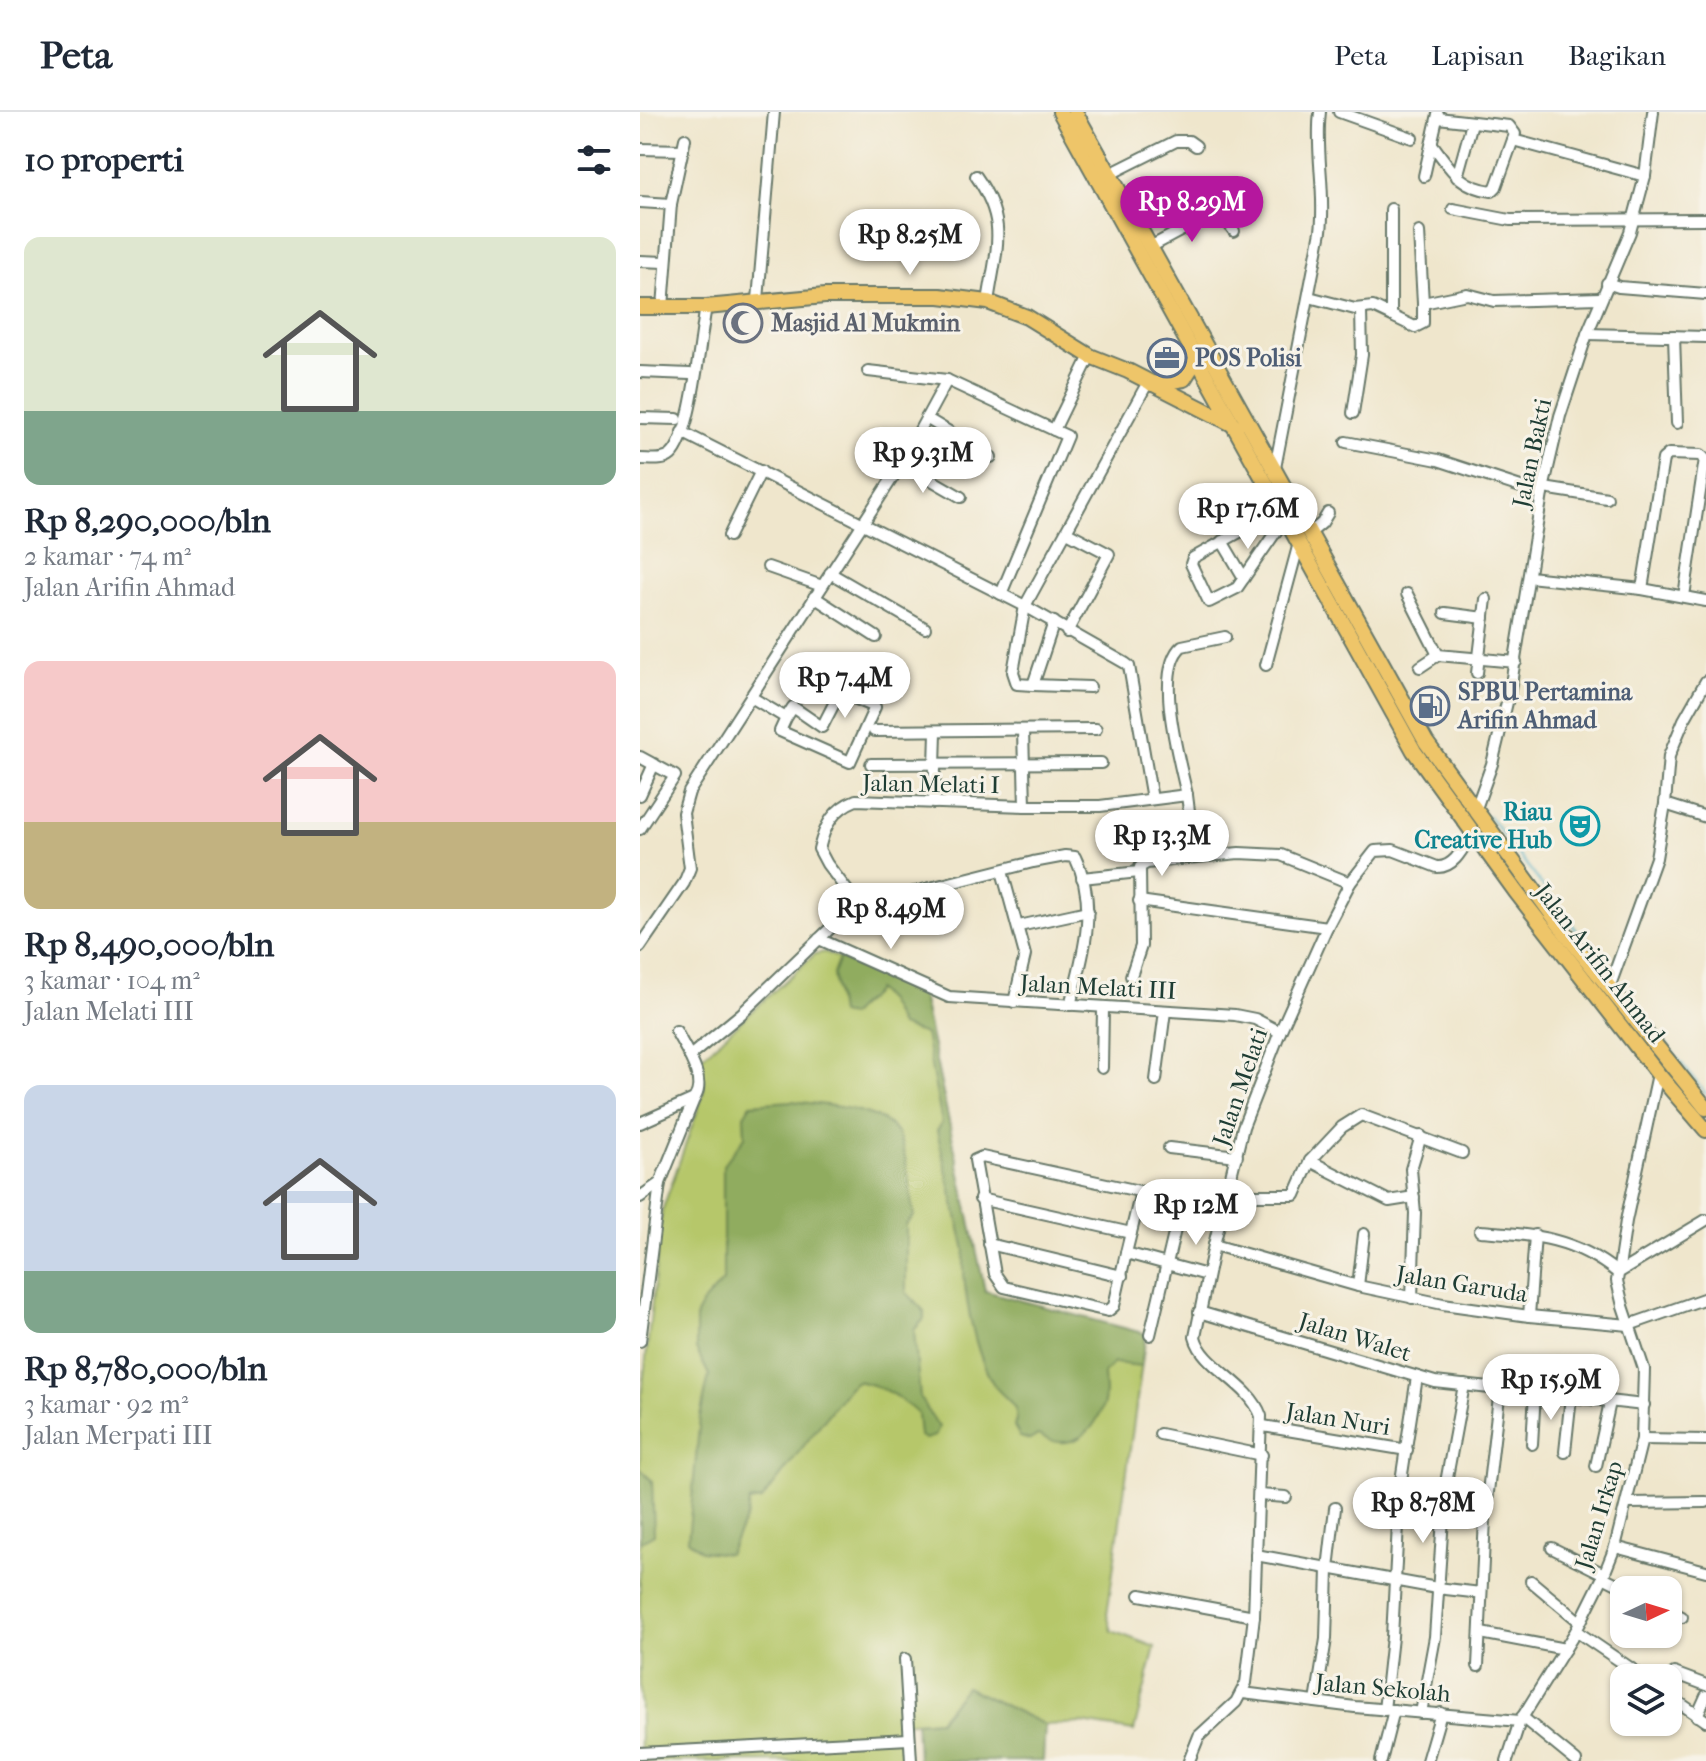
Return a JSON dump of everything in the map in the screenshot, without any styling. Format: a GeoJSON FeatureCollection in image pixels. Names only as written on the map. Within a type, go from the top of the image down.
{"type":"FeatureCollection","features":[{"type":"Feature","properties":{"kind":"main road","name":"Jalan Arifin Ahmad"},"geometry":{"type":"LineString","coordinates":[[1060,112],[1075,121],[1110,174],[1275,468],[1305,538],[1414,751],[1473,832],[1647,1048],[1706,1108]]}},
{"type":"Feature","properties":{"kind":"main road","name":"Jalan Arifin Ahmad"},"geometry":{"type":"LineString","coordinates":[[1075,121],[1236,426],[1284,513],[1305,538]]}},
{"type":"Feature","properties":{"kind":"main road"},"geometry":{"type":"LineString","coordinates":[[640,307],[706,307],[825,296],[940,296],[988,302],[1027,317],[1090,356],[1236,426]]}},
{"type":"Feature","properties":{"kind":"main road"},"geometry":{"type":"LineString","coordinates":[[1150,383],[1184,379],[1198,357]]}},
{"type":"Feature","properties":{"kind":"main road","name":"Jalan Arifin Ahmad"},"geometry":{"type":"LineString","coordinates":[[1346,613],[1426,742],[1609,988],[1647,1048],[1658,1074],[1706,1130]]}},
{"type":"Feature","properties":{"kind":"street"},"geometry":{"type":"LineString","coordinates":[[758,300],[774,112]]}},
{"type":"Feature","properties":{"kind":"street"},"geometry":{"type":"LineString","coordinates":[[1275,468],[1323,219],[1317,150],[1320,112]]}},
{"type":"Feature","properties":{"kind":"street"},"geometry":{"type":"LineString","coordinates":[[1339,112],[1412,138]]}},
{"type":"Feature","properties":{"kind":"street","name":"Jalan Bakti"},"geometry":{"type":"LineString","coordinates":[[1475,811],[1492,764],[1516,662],[1543,491],[1563,404],[1600,298],[1635,218],[1645,176],[1653,112]]}},
{"type":"Feature","properties":{"kind":"street"},"geometry":{"type":"LineString","coordinates":[[1424,176],[1438,115],[1472,123],[1509,126],[1514,132],[1493,191],[1471,187],[1457,177],[1432,144]]}},
{"type":"Feature","properties":{"kind":"street"},"geometry":{"type":"LineString","coordinates":[[1457,177],[1472,123]]}},
{"type":"Feature","properties":{"kind":"street"},"geometry":{"type":"LineString","coordinates":[[1513,140],[1645,176]]}},
{"type":"Feature","properties":{"kind":"street"},"geometry":{"type":"LineString","coordinates":[[1110,174],[1176,141],[1189,141],[1196,146]]}},
{"type":"Feature","properties":{"kind":"street"},"geometry":{"type":"LineString","coordinates":[[640,149],[684,144],[671,204],[663,307]]}},
{"type":"Feature","properties":{"kind":"street"},"geometry":{"type":"LineString","coordinates":[[976,176],[989,195],[997,222],[998,237],[988,302]]}},
{"type":"Feature","properties":{"kind":"street"},"geometry":{"type":"LineString","coordinates":[[640,202],[671,204]]}},
{"type":"Feature","properties":{"kind":"street"},"geometry":{"type":"LineString","coordinates":[[1391,209],[1391,314]]}},
{"type":"Feature","properties":{"kind":"street"},"geometry":{"type":"LineString","coordinates":[[1453,209],[1510,220],[1706,219]]}},
{"type":"Feature","properties":{"kind":"street"},"geometry":{"type":"LineString","coordinates":[[1152,246],[1208,216],[1221,216],[1234,231]]}},
{"type":"Feature","properties":{"kind":"street"},"geometry":{"type":"LineString","coordinates":[[1309,297],[1358,309],[1373,307],[1419,327],[1423,321],[1419,232]]}},
{"type":"Feature","properties":{"kind":"street"},"geometry":{"type":"LineString","coordinates":[[640,261],[665,262]]}},
{"type":"Feature","properties":{"kind":"street"},"geometry":{"type":"LineString","coordinates":[[1607,283],[1619,287],[1706,294]]}},
{"type":"Feature","properties":{"kind":"street"},"geometry":{"type":"LineString","coordinates":[[1423,303],[1467,294],[1500,302],[1600,298]]}},
{"type":"Feature","properties":{"kind":"street"},"geometry":{"type":"LineString","coordinates":[[640,459],[670,456],[682,432],[695,383],[706,307]]}},
{"type":"Feature","properties":{"kind":"street"},"geometry":{"type":"LineString","coordinates":[[1353,413],[1362,355],[1361,311],[1358,309]]}},
{"type":"Feature","properties":{"kind":"street"},"geometry":{"type":"LineString","coordinates":[[1587,334],[1706,337]]}},
{"type":"Feature","properties":{"kind":"street"},"geometry":{"type":"LineString","coordinates":[[1674,336],[1677,423]]}},
{"type":"Feature","properties":{"kind":"street"},"geometry":{"type":"LineString","coordinates":[[1054,430],[1090,356]]}},
{"type":"Feature","properties":{"kind":"street"},"geometry":{"type":"LineString","coordinates":[[868,371],[947,380],[1067,436],[1001,594]]}},
{"type":"Feature","properties":{"kind":"street"},"geometry":{"type":"LineString","coordinates":[[640,372],[690,374]]}},
{"type":"Feature","properties":{"kind":"street"},"geometry":{"type":"LineString","coordinates":[[640,947],[684,883],[690,868],[683,813],[689,792],[902,463],[947,380]]}},
{"type":"Feature","properties":{"kind":"street"},"geometry":{"type":"LineString","coordinates":[[1090,687],[1019,685],[1013,676],[1025,606],[1150,383]]}},
{"type":"Feature","properties":{"kind":"street"},"geometry":{"type":"LineString","coordinates":[[640,418],[677,419]]}},
{"type":"Feature","properties":{"kind":"street"},"geometry":{"type":"LineString","coordinates":[[926,418],[991,457]]}},
{"type":"Feature","properties":{"kind":"street"},"geometry":{"type":"LineString","coordinates":[[682,432],[1025,606],[1129,666],[1152,799]]}},
{"type":"Feature","properties":{"kind":"street"},"geometry":{"type":"LineString","coordinates":[[1346,442],[1438,460],[1543,491],[1607,498]]}},
{"type":"Feature","properties":{"kind":"street"},"geometry":{"type":"LineString","coordinates":[[1642,589],[1663,459],[1669,454],[1701,455],[1705,459],[1684,596]]}},
{"type":"Feature","properties":{"kind":"street"},"geometry":{"type":"LineString","coordinates":[[902,463],[961,497]]}},
{"type":"Feature","properties":{"kind":"street"},"geometry":{"type":"LineString","coordinates":[[729,536],[761,471]]}},
{"type":"Feature","properties":{"kind":"street"},"geometry":{"type":"LineString","coordinates":[[1284,513],[1237,588],[1209,602],[1191,564],[1193,558],[1284,513]]}},
{"type":"Feature","properties":{"kind":"street"},"geometry":{"type":"LineString","coordinates":[[1266,665],[1305,538],[1328,513]]}},
{"type":"Feature","properties":{"kind":"street"},"geometry":{"type":"LineString","coordinates":[[1067,532],[1109,554],[1067,632]]}},
{"type":"Feature","properties":{"kind":"street"},"geometry":{"type":"LineString","coordinates":[[1222,541],[1244,578]]}},
{"type":"Feature","properties":{"kind":"street"},"geometry":{"type":"LineString","coordinates":[[768,567],[822,586]]}},
{"type":"Feature","properties":{"kind":"street"},"geometry":{"type":"LineString","coordinates":[[830,573],[925,628]]}},
{"type":"Feature","properties":{"kind":"street"},"geometry":{"type":"LineString","coordinates":[[1529,577],[1642,589],[1706,601]]}},
{"type":"Feature","properties":{"kind":"street"},"geometry":{"type":"LineString","coordinates":[[1407,594],[1438,655]]}},
{"type":"Feature","properties":{"kind":"street"},"geometry":{"type":"LineString","coordinates":[[814,597],[876,637]]}},
{"type":"Feature","properties":{"kind":"street"},"geometry":{"type":"LineString","coordinates":[[1477,673],[1486,599]]}},
{"type":"Feature","properties":{"kind":"street"},"geometry":{"type":"LineString","coordinates":[[1445,613],[1484,618]]}},
{"type":"Feature","properties":{"kind":"street"},"geometry":{"type":"LineString","coordinates":[[1033,685],[1054,622]]}},
{"type":"Feature","properties":{"kind":"street"},"geometry":{"type":"LineString","coordinates":[[1187,858],[1187,795],[1169,700],[1172,666],[1177,650],[1182,646],[1225,637]]}},
{"type":"Feature","properties":{"kind":"street"},"geometry":{"type":"LineString","coordinates":[[1420,667],[1438,655],[1516,662]]}},
{"type":"Feature","properties":{"kind":"street"},"geometry":{"type":"LineString","coordinates":[[1609,988],[1656,858],[1669,756],[1684,720],[1706,681]]}},
{"type":"Feature","properties":{"kind":"street"},"geometry":{"type":"LineString","coordinates":[[813,746],[840,692],[875,707],[850,762],[813,746],[780,731],[793,707],[822,727]]}},
{"type":"Feature","properties":{"kind":"street"},"geometry":{"type":"LineString","coordinates":[[751,697],[786,718]]}},
{"type":"Feature","properties":{"kind":"street"},"geometry":{"type":"LineString","coordinates":[[874,731],[1096,729]]}},
{"type":"Feature","properties":{"kind":"street"},"geometry":{"type":"LineString","coordinates":[[1023,730],[1025,806]]}},
{"type":"Feature","properties":{"kind":"street"},"geometry":{"type":"LineString","coordinates":[[934,803],[936,731]]}},
{"type":"Feature","properties":{"kind":"street"},"geometry":{"type":"LineString","coordinates":[[640,757],[675,776],[640,829]]}},
{"type":"Feature","properties":{"kind":"street"},"geometry":{"type":"LineString","coordinates":[[871,764],[1101,763]]}},
{"type":"Feature","properties":{"kind":"street"},"geometry":{"type":"LineString","coordinates":[[640,795],[654,764]]}},
{"type":"Feature","properties":{"kind":"street","name":"Jalan Melati I"},"geometry":{"type":"LineString","coordinates":[[859,906],[819,849],[830,818],[838,809],[856,800],[1100,806],[1187,795]]}},
{"type":"Feature","properties":{"kind":"street"},"geometry":{"type":"LineString","coordinates":[[1665,804],[1706,817]]}},
{"type":"Feature","properties":{"kind":"street","name":"Jalan Melati"},"geometry":{"type":"LineString","coordinates":[[1243,1693],[1254,1616],[1263,1426],[1259,1409],[1250,1396],[1199,1350],[1195,1337],[1222,1209],[1254,1096],[1327,927],[1350,883],[1371,854],[1383,849],[1437,867],[1448,866],[1473,832]]}},
{"type":"Feature","properties":{"kind":"street"},"geometry":{"type":"LineString","coordinates":[[1131,976],[1141,946],[1139,872],[1144,864],[1239,853],[1281,855],[1350,883]]}},
{"type":"Feature","properties":{"kind":"street"},"geometry":{"type":"LineString","coordinates":[[690,1056],[741,1014],[842,917],[859,906],[1071,856],[1077,859],[1088,911],[1086,944],[1070,1005]]}},
{"type":"Feature","properties":{"kind":"street"},"geometry":{"type":"LineString","coordinates":[[1002,871],[1019,926],[1025,961],[1014,1002]]}},
{"type":"Feature","properties":{"kind":"street"},"geometry":{"type":"LineString","coordinates":[[1082,878],[1139,872]]}},
{"type":"Feature","properties":{"kind":"street"},"geometry":{"type":"LineString","coordinates":[[1139,901],[1327,927]]}},
{"type":"Feature","properties":{"kind":"street"},"geometry":{"type":"LineString","coordinates":[[1019,926],[1088,911]]}},
{"type":"Feature","properties":{"kind":"street","name":"Jalan Melati III"},"geometry":{"type":"LineString","coordinates":[[819,939],[949,997],[1248,1017],[1280,1032]]}},
{"type":"Feature","properties":{"kind":"street"},"geometry":{"type":"LineString","coordinates":[[1102,1068],[1103,1008]]}},
{"type":"Feature","properties":{"kind":"street"},"geometry":{"type":"LineString","coordinates":[[1156,1080],[1165,1011]]}},
{"type":"Feature","properties":{"kind":"street"},"geometry":{"type":"LineString","coordinates":[[640,1341],[660,1183],[697,1095],[698,1086],[690,1056],[676,1031]]}},
{"type":"Feature","properties":{"kind":"street","name":"Jalan Irkap"},"geometry":{"type":"LineString","coordinates":[[1507,1761],[1521,1719],[1578,1627],[1604,1576],[1628,1503],[1642,1439],[1644,1369],[1618,1287],[1618,1273],[1626,1221],[1658,1074]]}},
{"type":"Feature","properties":{"kind":"street"},"geometry":{"type":"LineString","coordinates":[[640,1123],[694,1099]]}},
{"type":"Feature","properties":{"kind":"street"},"geometry":{"type":"LineString","coordinates":[[1226,1195],[1293,1196],[1299,1191],[1310,1161],[1342,1127],[1359,1115],[1462,1153]]}},
{"type":"Feature","properties":{"kind":"street"},"geometry":{"type":"LineString","coordinates":[[1412,1298],[1414,1197],[1411,1169],[1421,1136]]}},
{"type":"Feature","properties":{"kind":"street"},"geometry":{"type":"LineString","coordinates":[[1169,1148],[1237,1156]]}},
{"type":"Feature","properties":{"kind":"street"},"geometry":{"type":"LineString","coordinates":[[1141,1192],[1114,1306],[1108,1311],[1004,1287],[997,1279],[974,1166],[976,1158],[980,1157],[1222,1209]]}},
{"type":"Feature","properties":{"kind":"street"},"geometry":{"type":"LineString","coordinates":[[1310,1161],[1389,1201],[1414,1197]]}},
{"type":"Feature","properties":{"kind":"street"},"geometry":{"type":"LineString","coordinates":[[640,1197],[660,1183]]}},
{"type":"Feature","properties":{"kind":"street"},"geometry":{"type":"LineString","coordinates":[[980,1199],[1131,1233]]}},
{"type":"Feature","properties":{"kind":"street"},"geometry":{"type":"LineString","coordinates":[[1150,1335],[1182,1200]]}},
{"type":"Feature","properties":{"kind":"street"},"geometry":{"type":"LineString","coordinates":[[1480,1231],[1558,1240],[1580,1248],[1618,1273],[1706,1220]]}},
{"type":"Feature","properties":{"kind":"street"},"geometry":{"type":"LineString","coordinates":[[1358,1286],[1364,1234]]}},
{"type":"Feature","properties":{"kind":"street"},"geometry":{"type":"LineString","coordinates":[[1529,1316],[1535,1235]]}},
{"type":"Feature","properties":{"kind":"street"},"geometry":{"type":"LineString","coordinates":[[989,1244],[1122,1276]]}},
{"type":"Feature","properties":{"kind":"street","name":"Jalan Garuda"},"geometry":{"type":"LineString","coordinates":[[1214,1245],[1358,1286],[1412,1298],[1529,1316],[1629,1325],[1706,1298]]}},
{"type":"Feature","properties":{"kind":"street"},"geometry":{"type":"LineString","coordinates":[[1126,1253],[1207,1275]]}},
{"type":"Feature","properties":{"kind":"street","name":"Jalan Walet"},"geometry":{"type":"LineString","coordinates":[[1199,1312],[1417,1377],[1644,1405]]}},
{"type":"Feature","properties":{"kind":"street"},"geometry":{"type":"LineString","coordinates":[[1381,1761],[1389,1710],[1398,1515],[1417,1377]]}},
{"type":"Feature","properties":{"kind":"street"},"geometry":{"type":"LineString","coordinates":[[1421,1713],[1432,1660],[1445,1488],[1464,1385]]}},
{"type":"Feature","properties":{"kind":"street"},"geometry":{"type":"LineString","coordinates":[[1478,1666],[1485,1518],[1500,1388]]}},
{"type":"Feature","properties":{"kind":"street"},"geometry":{"type":"LineString","coordinates":[[1532,1444],[1535,1392]]}},
{"type":"Feature","properties":{"kind":"street"},"geometry":{"type":"LineString","coordinates":[[1565,1452],[1571,1396]]}},
{"type":"Feature","properties":{"kind":"street"},"geometry":{"type":"LineString","coordinates":[[1596,1466],[1610,1402]]}},
{"type":"Feature","properties":{"kind":"street","name":"Jalan Nuri"},"geometry":{"type":"LineString","coordinates":[[1263,1426],[1407,1450]]}},
{"type":"Feature","properties":{"kind":"street"},"geometry":{"type":"LineString","coordinates":[[1160,1434],[1262,1455]]}},
{"type":"Feature","properties":{"kind":"street"},"geometry":{"type":"LineString","coordinates":[[1642,1439],[1706,1440]]}},
{"type":"Feature","properties":{"kind":"street"},"geometry":{"type":"LineString","coordinates":[[1259,1495],[1286,1497]]}},
{"type":"Feature","properties":{"kind":"street"},"geometry":{"type":"LineString","coordinates":[[1628,1503],[1706,1502]]}},
{"type":"Feature","properties":{"kind":"street"},"geometry":{"type":"LineString","coordinates":[[1316,1702],[1326,1639],[1328,1569],[1335,1508]]}},
{"type":"Feature","properties":{"kind":"street"},"geometry":{"type":"LineString","coordinates":[[1615,1547],[1706,1571]]}},
{"type":"Feature","properties":{"kind":"street"},"geometry":{"type":"LineString","coordinates":[[1552,1548],[1610,1579]]}},
{"type":"Feature","properties":{"kind":"street"},"geometry":{"type":"LineString","coordinates":[[1256,1555],[1481,1593]]}},
{"type":"Feature","properties":{"kind":"street"},"geometry":{"type":"LineString","coordinates":[[1531,1581],[1578,1627],[1627,1664]]}},
{"type":"Feature","properties":{"kind":"street"},"geometry":{"type":"LineString","coordinates":[[1140,1595],[1254,1616]]}},
{"type":"Feature","properties":{"kind":"street"},"geometry":{"type":"LineString","coordinates":[[1481,1633],[1565,1649]]}},
{"type":"Feature","properties":{"kind":"street"},"geometry":{"type":"LineString","coordinates":[[905,1659],[911,1761]]}},
{"type":"Feature","properties":{"kind":"street"},"geometry":{"type":"LineString","coordinates":[[1682,1676],[1706,1685]]}},
{"type":"Feature","properties":{"kind":"street"},"geometry":{"type":"LineString","coordinates":[[1189,1761],[1205,1729],[1243,1693]]}},
{"type":"Feature","properties":{"kind":"street","name":"Jalan Sekolah"},"geometry":{"type":"LineString","coordinates":[[1243,1693],[1421,1713],[1521,1719]]}},
{"type":"Feature","properties":{"kind":"street"},"geometry":{"type":"LineString","coordinates":[[1682,1705],[1702,1719],[1706,1696]]}},
{"type":"Feature","properties":{"kind":"street"},"geometry":{"type":"LineString","coordinates":[[1427,1761],[1441,1713]]}},
{"type":"Feature","properties":{"kind":"street"},"geometry":{"type":"LineString","coordinates":[[1521,1719],[1576,1761]]}},
{"type":"Feature","properties":{"kind":"street"},"geometry":{"type":"LineString","coordinates":[[640,1753],[909,1739]]}},
{"type":"Feature","properties":{"kind":"green space"},"geometry":{"type":"Polygon","coordinates":[[[825,952],[922,996],[985,1291],[1146,1334],[1107,1615],[1112,1631],[1155,1647],[1134,1731],[1082,1723],[1045,1725],[966,1687],[939,1720],[900,1723],[903,1761],[640,1761],[640,1413],[662,1211],[703,1095],[704,1082],[698,1060],[815,954],[825,952]]]}},
{"type":"Feature","properties":{"kind":"green space"},"geometry":{"type":"Polygon","coordinates":[[[839,958],[922,996],[985,1291],[1146,1334],[1141,1366],[1114,1363],[1104,1373],[1103,1406],[1092,1426],[1078,1438],[1059,1442],[1038,1435],[1030,1440],[1020,1437],[1014,1426],[1014,1407],[987,1372],[970,1319],[965,1250],[937,1131],[942,1123],[925,1034],[900,1026],[887,1001],[876,990],[850,1016],[839,1014],[833,974],[839,958]]]}},
{"type":"Feature","properties":{"kind":"green space"},"geometry":{"type":"Polygon","coordinates":[[[792,1101],[866,1113],[879,1118],[898,1135],[906,1163],[914,1216],[906,1225],[906,1292],[924,1311],[924,1319],[914,1330],[920,1398],[939,1427],[935,1436],[925,1439],[920,1436],[918,1414],[911,1408],[882,1389],[857,1381],[849,1387],[762,1500],[749,1502],[747,1516],[728,1554],[701,1551],[688,1540],[700,1417],[709,1375],[696,1349],[696,1315],[723,1281],[723,1165],[745,1137],[744,1115],[751,1104],[792,1101]]]}},
{"type":"Feature","properties":{"kind":"green space"},"geometry":{"type":"Polygon","coordinates":[[[640,1468],[652,1481],[654,1534],[640,1542],[640,1468]]]}},
{"type":"Feature","properties":{"kind":"green space"},"geometry":{"type":"Polygon","coordinates":[[[966,1687],[1045,1725],[1043,1761],[918,1761],[916,1722],[939,1720],[966,1687]]]}},
{"type":"Feature","properties":{"kind":"waterway"},"geometry":{"type":"LineString","coordinates":[[1489,816],[1608,971]]}},
{"type":"Feature","properties":{"kind":"waterway"},"geometry":{"type":"LineString","coordinates":[[1637,1007],[1706,1094]]}},
{"type":"Feature","properties":{"kind":"place","name":"Masjid Al Mukmin"},"geometry":{"type":"Point","coordinates":[743,323]}},
{"type":"Feature","properties":{"kind":"place","name":"POS Polisi"},"geometry":{"type":"Point","coordinates":[1167,358]}},
{"type":"Feature","properties":{"kind":"place","name":"SPBU Pertamina Arifin Ahmad"},"geometry":{"type":"Point","coordinates":[1430,706]}},
{"type":"Feature","properties":{"kind":"place","name":"Riau Creative Hub"},"geometry":{"type":"Point","coordinates":[1580,826]}}]}
